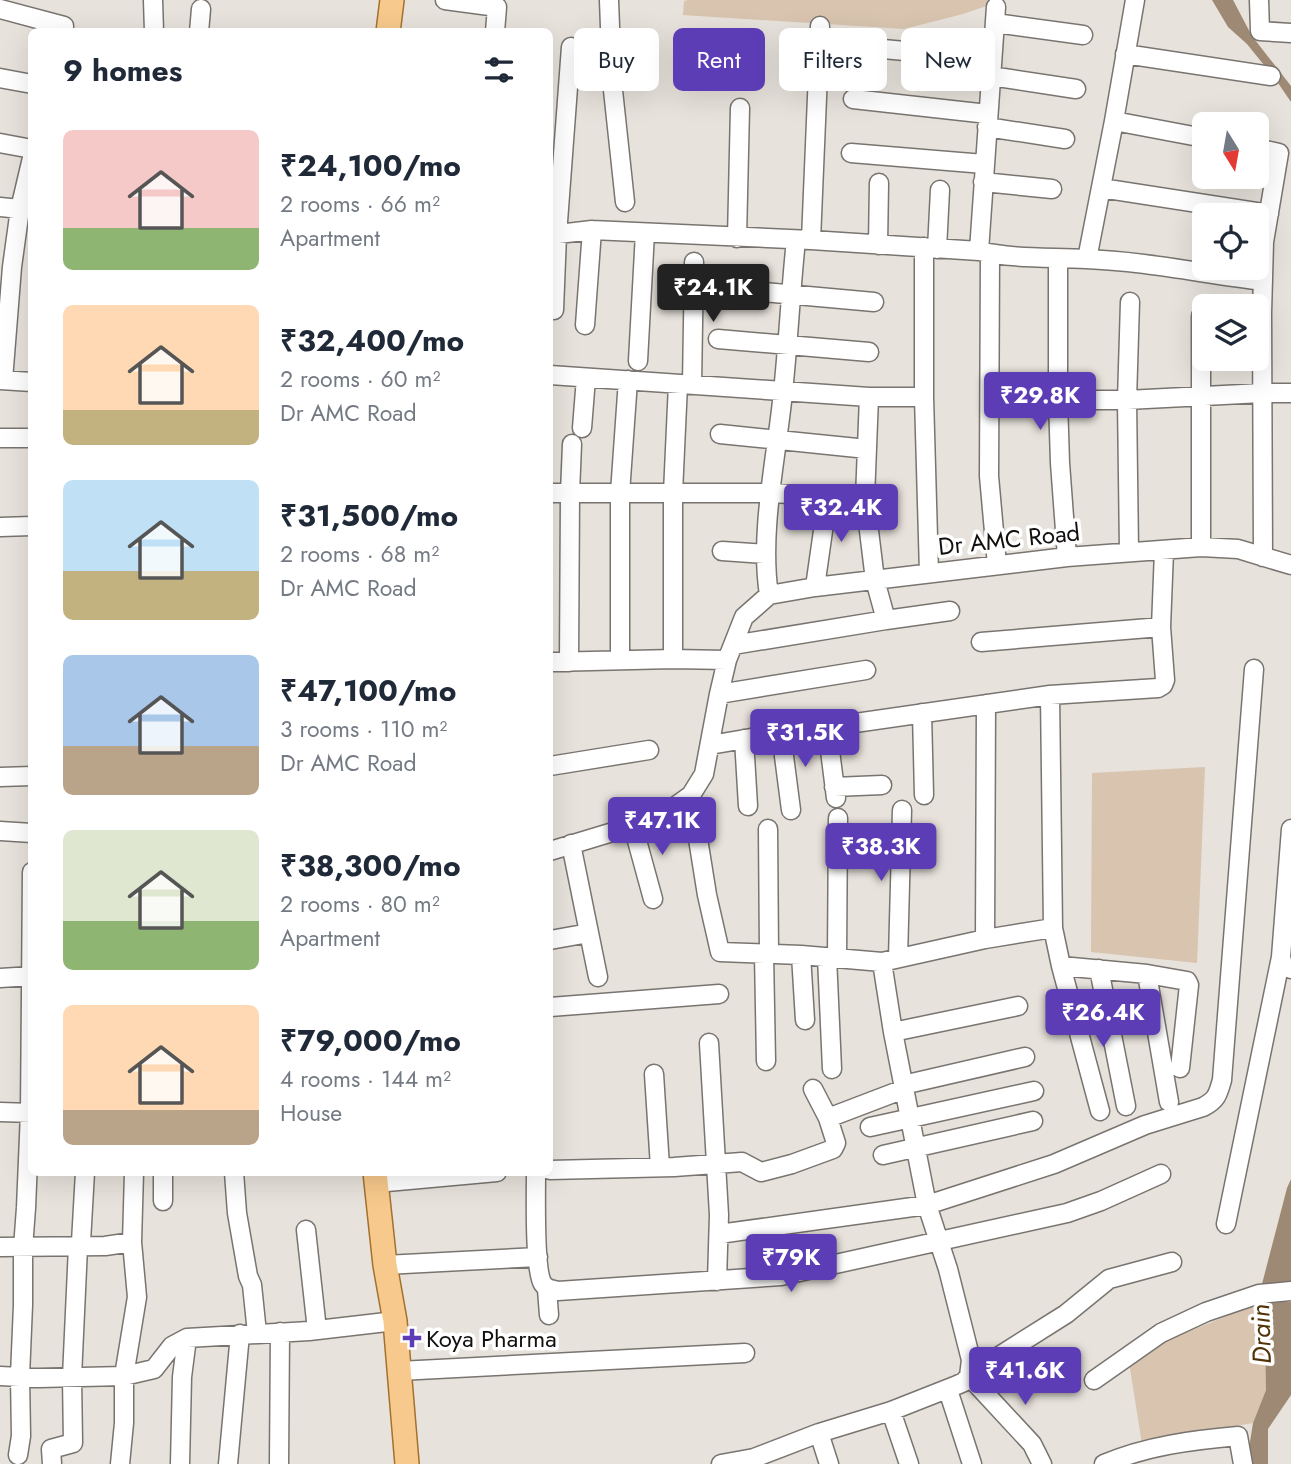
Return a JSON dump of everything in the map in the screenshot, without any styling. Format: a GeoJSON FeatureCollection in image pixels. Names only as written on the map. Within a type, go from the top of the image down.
{"type":"FeatureCollection","features":[{"type":"Feature","properties":{"kind":"main road"},"geometry":{"type":"LineString","coordinates":[[388,28],[392,0]]}},
{"type":"Feature","properties":{"kind":"main road"},"geometry":{"type":"LineString","coordinates":[[376,1178],[385,1265],[395,1321],[407,1464]]}},
{"type":"Feature","properties":{"kind":"street"},"geometry":{"type":"LineString","coordinates":[[153,0],[154,28]]}},
{"type":"Feature","properties":{"kind":"street"},"geometry":{"type":"LineString","coordinates":[[445,0],[497,7],[495,28]]}},
{"type":"Feature","properties":{"kind":"street"},"geometry":{"type":"LineString","coordinates":[[609,0],[612,81],[625,202]]}},
{"type":"Feature","properties":{"kind":"street"},"geometry":{"type":"LineString","coordinates":[[1087,259],[1135,0]]}},
{"type":"Feature","properties":{"kind":"street"},"geometry":{"type":"LineString","coordinates":[[1259,0],[1261,31],[1291,33]]}},
{"type":"Feature","properties":{"kind":"street"},"geometry":{"type":"LineString","coordinates":[[0,9],[65,26],[64,28]]}},
{"type":"Feature","properties":{"kind":"street"},"geometry":{"type":"LineString","coordinates":[[199,28],[201,9]]}},
{"type":"Feature","properties":{"kind":"street"},"geometry":{"type":"LineString","coordinates":[[994,28],[995,15],[1083,35]]}},
{"type":"Feature","properties":{"kind":"street"},"geometry":{"type":"LineString","coordinates":[[553,850],[659,818],[691,795],[704,774],[719,694],[730,653],[744,617],[769,595],[766,554],[771,493],[788,345],[790,294],[803,240],[820,26]]}},
{"type":"Feature","properties":{"kind":"street"},"geometry":{"type":"LineString","coordinates":[[554,310],[553,235],[571,47]]}},
{"type":"Feature","properties":{"kind":"street"},"geometry":{"type":"LineString","coordinates":[[1125,54],[1271,76]]}},
{"type":"Feature","properties":{"kind":"street"},"geometry":{"type":"LineString","coordinates":[[995,69],[1076,89]]}},
{"type":"Feature","properties":{"kind":"street"},"geometry":{"type":"LineString","coordinates":[[0,78],[28,84]]}},
{"type":"Feature","properties":{"kind":"street"},"geometry":{"type":"LineString","coordinates":[[990,91],[984,173],[984,252],[989,476],[997,565]]}},
{"type":"Feature","properties":{"kind":"street"},"geometry":{"type":"LineString","coordinates":[[853,99],[988,121],[1065,139]]}},
{"type":"Feature","properties":{"kind":"street"},"geometry":{"type":"LineString","coordinates":[[737,238],[740,108]]}},
{"type":"Feature","properties":{"kind":"street"},"geometry":{"type":"LineString","coordinates":[[1114,121],[1192,136]]}},
{"type":"Feature","properties":{"kind":"street"},"geometry":{"type":"LineString","coordinates":[[0,143],[28,148]]}},
{"type":"Feature","properties":{"kind":"street"},"geometry":{"type":"LineString","coordinates":[[1269,151],[1279,153],[1269,214]]}},
{"type":"Feature","properties":{"kind":"street"},"geometry":{"type":"LineString","coordinates":[[851,153],[984,173],[1052,189]]}},
{"type":"Feature","properties":{"kind":"street"},"geometry":{"type":"LineString","coordinates":[[28,175],[6,267],[2,380],[28,382]]}},
{"type":"Feature","properties":{"kind":"street"},"geometry":{"type":"LineString","coordinates":[[877,245],[879,183]]}},
{"type":"Feature","properties":{"kind":"street"},"geometry":{"type":"LineString","coordinates":[[1101,188],[1198,203]]}},
{"type":"Feature","properties":{"kind":"street"},"geometry":{"type":"LineString","coordinates":[[929,573],[924,397],[931,248],[940,190]]}},
{"type":"Feature","properties":{"kind":"street"},"geometry":{"type":"LineString","coordinates":[[0,206],[20,209]]}},
{"type":"Feature","properties":{"kind":"street"},"geometry":{"type":"LineString","coordinates":[[553,235],[592,230],[931,248],[1087,259],[1263,281],[1264,557]]}},
{"type":"Feature","properties":{"kind":"street"},"geometry":{"type":"LineString","coordinates":[[585,325],[592,230]]}},
{"type":"Feature","properties":{"kind":"street"},"geometry":{"type":"LineString","coordinates":[[638,361],[645,233]]}},
{"type":"Feature","properties":{"kind":"street"},"geometry":{"type":"LineString","coordinates":[[1058,259],[1058,400],[1067,557]]}},
{"type":"Feature","properties":{"kind":"street"},"geometry":{"type":"LineString","coordinates":[[673,659],[673,493],[694,262]]}},
{"type":"Feature","properties":{"kind":"street"},"geometry":{"type":"LineString","coordinates":[[719,288],[874,302]]}},
{"type":"Feature","properties":{"kind":"street"},"geometry":{"type":"LineString","coordinates":[[1129,551],[1127,400],[1130,302]]}},
{"type":"Feature","properties":{"kind":"street"},"geometry":{"type":"LineString","coordinates":[[718,339],[869,352]]}},
{"type":"Feature","properties":{"kind":"street"},"geometry":{"type":"LineString","coordinates":[[1200,371],[1201,547]]}},
{"type":"Feature","properties":{"kind":"street"},"geometry":{"type":"LineString","coordinates":[[553,375],[869,397],[924,397]]}},
{"type":"Feature","properties":{"kind":"street"},"geometry":{"type":"LineString","coordinates":[[582,428],[586,378]]}},
{"type":"Feature","properties":{"kind":"street"},"geometry":{"type":"LineString","coordinates":[[620,660],[620,494],[628,380]]}},
{"type":"Feature","properties":{"kind":"street"},"geometry":{"type":"LineString","coordinates":[[1058,400],[1291,393]]}},
{"type":"Feature","properties":{"kind":"street"},"geometry":{"type":"LineString","coordinates":[[869,397],[865,498],[875,580],[886,620]]}},
{"type":"Feature","properties":{"kind":"street"},"geometry":{"type":"LineString","coordinates":[[720,434],[867,449]]}},
{"type":"Feature","properties":{"kind":"street"},"geometry":{"type":"LineString","coordinates":[[0,438],[28,438]]}},
{"type":"Feature","properties":{"kind":"street"},"geometry":{"type":"LineString","coordinates":[[569,662],[572,444]]}},
{"type":"Feature","properties":{"kind":"street"},"geometry":{"type":"LineString","coordinates":[[553,493],[771,493],[865,498]]}},
{"type":"Feature","properties":{"kind":"street"},"geometry":{"type":"LineString","coordinates":[[815,587],[828,496]]}},
{"type":"Feature","properties":{"kind":"street"},"geometry":{"type":"LineString","coordinates":[[0,527],[28,526]]}},
{"type":"Feature","properties":{"kind":"street","name":"Dr AMC Road"},"geometry":{"type":"LineString","coordinates":[[769,595],[929,573],[1129,551],[1201,547],[1238,549],[1291,565]]}},
{"type":"Feature","properties":{"kind":"street"},"geometry":{"type":"LineString","coordinates":[[722,551],[766,554]]}},
{"type":"Feature","properties":{"kind":"street"},"geometry":{"type":"LineString","coordinates":[[710,745],[1050,695],[1158,688],[1165,680],[1161,627],[1164,551]]}},
{"type":"Feature","properties":{"kind":"street"},"geometry":{"type":"LineString","coordinates":[[553,662],[673,659],[730,653],[886,620],[950,611]]}},
{"type":"Feature","properties":{"kind":"street"},"geometry":{"type":"LineString","coordinates":[[981,642],[1161,627]]}},
{"type":"Feature","properties":{"kind":"street"},"geometry":{"type":"LineString","coordinates":[[719,1234],[927,1205],[1054,1164],[1145,1125],[1212,1102],[1222,1080],[1254,669]]}},
{"type":"Feature","properties":{"kind":"street"},"geometry":{"type":"LineString","coordinates":[[719,694],[866,670]]}},
{"type":"Feature","properties":{"kind":"street"},"geometry":{"type":"LineString","coordinates":[[1050,695],[1054,928],[1061,966],[1100,1111]]}},
{"type":"Feature","properties":{"kind":"street"},"geometry":{"type":"LineString","coordinates":[[985,939],[986,704]]}},
{"type":"Feature","properties":{"kind":"street"},"geometry":{"type":"LineString","coordinates":[[922,713],[924,795]]}},
{"type":"Feature","properties":{"kind":"street"},"geometry":{"type":"LineString","coordinates":[[827,727],[835,792],[882,785]]}},
{"type":"Feature","properties":{"kind":"street"},"geometry":{"type":"LineString","coordinates":[[780,733],[791,810]]}},
{"type":"Feature","properties":{"kind":"street"},"geometry":{"type":"LineString","coordinates":[[744,739],[748,806]]}},
{"type":"Feature","properties":{"kind":"street"},"geometry":{"type":"LineString","coordinates":[[553,766],[649,750]]}},
{"type":"Feature","properties":{"kind":"street"},"geometry":{"type":"LineString","coordinates":[[0,787],[0,777],[28,776]]}},
{"type":"Feature","properties":{"kind":"street"},"geometry":{"type":"LineString","coordinates":[[691,795],[707,894],[720,952],[890,960],[985,939],[1054,928]]}},
{"type":"Feature","properties":{"kind":"street"},"geometry":{"type":"LineString","coordinates":[[721,1464],[769,1459],[819,1433],[891,1412],[948,1390],[964,1382],[970,1372],[971,1360],[951,1281],[927,1205],[893,1032],[890,960],[902,810]]}},
{"type":"Feature","properties":{"kind":"street"},"geometry":{"type":"LineString","coordinates":[[832,1069],[832,958],[838,818]]}},
{"type":"Feature","properties":{"kind":"street"},"geometry":{"type":"LineString","coordinates":[[633,826],[653,899]]}},
{"type":"Feature","properties":{"kind":"street"},"geometry":{"type":"LineString","coordinates":[[765,1061],[768,829]]}},
{"type":"Feature","properties":{"kind":"street"},"geometry":{"type":"LineString","coordinates":[[1226,1224],[1286,963],[1291,829]]}},
{"type":"Feature","properties":{"kind":"street"},"geometry":{"type":"LineString","coordinates":[[0,831],[28,833]]}},
{"type":"Feature","properties":{"kind":"street"},"geometry":{"type":"LineString","coordinates":[[571,844],[598,977]]}},
{"type":"Feature","properties":{"kind":"street"},"geometry":{"type":"LineString","coordinates":[[553,939],[589,933]]}},
{"type":"Feature","properties":{"kind":"street"},"geometry":{"type":"LineString","coordinates":[[801,955],[805,1020]]}},
{"type":"Feature","properties":{"kind":"street"},"geometry":{"type":"LineString","coordinates":[[1061,966],[1146,974],[1188,982],[1180,1068]]}},
{"type":"Feature","properties":{"kind":"street"},"geometry":{"type":"LineString","coordinates":[[1099,969],[1126,1106]]}},
{"type":"Feature","properties":{"kind":"street"},"geometry":{"type":"LineString","coordinates":[[1146,974],[1169,1102]]}},
{"type":"Feature","properties":{"kind":"street"},"geometry":{"type":"LineString","coordinates":[[0,978],[28,976]]}},
{"type":"Feature","properties":{"kind":"street"},"geometry":{"type":"LineString","coordinates":[[553,1007],[719,994]]}},
{"type":"Feature","properties":{"kind":"street"},"geometry":{"type":"LineString","coordinates":[[893,1032],[1018,1006]]}},
{"type":"Feature","properties":{"kind":"street"},"geometry":{"type":"LineString","coordinates":[[709,1043],[717,1164],[717,1281]]}},
{"type":"Feature","properties":{"kind":"street"},"geometry":{"type":"LineString","coordinates":[[828,1118],[904,1087],[1025,1057]]}},
{"type":"Feature","properties":{"kind":"street"},"geometry":{"type":"LineString","coordinates":[[654,1074],[660,1167]]}},
{"type":"Feature","properties":{"kind":"street"},"geometry":{"type":"LineString","coordinates":[[553,1170],[741,1162],[761,1172],[792,1164],[833,1149],[836,1143],[828,1118],[813,1089]]}},
{"type":"Feature","properties":{"kind":"street"},"geometry":{"type":"LineString","coordinates":[[870,1128],[1034,1091]]}},
{"type":"Feature","properties":{"kind":"street"},"geometry":{"type":"LineString","coordinates":[[0,1112],[28,1113]]}},
{"type":"Feature","properties":{"kind":"street"},"geometry":{"type":"LineString","coordinates":[[883,1155],[1033,1121]]}},
{"type":"Feature","properties":{"kind":"street"},"geometry":{"type":"LineString","coordinates":[[18,1455],[21,1436],[23,1248],[28,1170]]}},
{"type":"Feature","properties":{"kind":"street"},"geometry":{"type":"LineString","coordinates":[[547,1289],[558,1291],[781,1276],[1067,1213],[1161,1174]]}},
{"type":"Feature","properties":{"kind":"street"},"geometry":{"type":"LineString","coordinates":[[52,1464],[51,1449],[73,1443],[72,1377],[78,1247],[81,1242],[85,1176]]}},
{"type":"Feature","properties":{"kind":"street"},"geometry":{"type":"LineString","coordinates":[[120,1464],[124,1423],[124,1376],[136,1297],[132,1242],[134,1176]]}},
{"type":"Feature","properties":{"kind":"street"},"geometry":{"type":"LineString","coordinates":[[163,1176],[163,1202]]}},
{"type":"Feature","properties":{"kind":"street"},"geometry":{"type":"LineString","coordinates":[[228,1464],[249,1334],[252,1285],[237,1213],[234,1176]]}},
{"type":"Feature","properties":{"kind":"street"},"geometry":{"type":"LineString","coordinates":[[376,1178],[416,1176]]}},
{"type":"Feature","properties":{"kind":"street"},"geometry":{"type":"LineString","coordinates":[[536,1176],[538,1257],[541,1282],[547,1289],[549,1315]]}},
{"type":"Feature","properties":{"kind":"street"},"geometry":{"type":"LineString","coordinates":[[306,1230],[317,1330]]}},
{"type":"Feature","properties":{"kind":"street"},"geometry":{"type":"LineString","coordinates":[[0,1247],[105,1247],[132,1242]]}},
{"type":"Feature","properties":{"kind":"street"},"geometry":{"type":"LineString","coordinates":[[385,1265],[538,1257]]}},
{"type":"Feature","properties":{"kind":"street"},"geometry":{"type":"LineString","coordinates":[[970,1372],[1066,1314],[1109,1279],[1172,1262]]}},
{"type":"Feature","properties":{"kind":"street"},"geometry":{"type":"LineString","coordinates":[[1094,1380],[1161,1333],[1206,1312],[1259,1294],[1291,1291]]}},
{"type":"Feature","properties":{"kind":"street"},"geometry":{"type":"LineString","coordinates":[[0,1376],[124,1376],[154,1369],[173,1346],[187,1338],[317,1330],[395,1321]]}},
{"type":"Feature","properties":{"kind":"street"},"geometry":{"type":"LineString","coordinates":[[279,1464],[280,1332]]}},
{"type":"Feature","properties":{"kind":"street"},"geometry":{"type":"LineString","coordinates":[[180,1464],[182,1377],[187,1338]]}},
{"type":"Feature","properties":{"kind":"street"},"geometry":{"type":"LineString","coordinates":[[399,1371],[745,1353]]}},
{"type":"Feature","properties":{"kind":"street"},"geometry":{"type":"LineString","coordinates":[[970,1372],[1032,1444],[1042,1464]]}},
{"type":"Feature","properties":{"kind":"street"},"geometry":{"type":"LineString","coordinates":[[948,1390],[972,1464]]}},
{"type":"Feature","properties":{"kind":"street"},"geometry":{"type":"LineString","coordinates":[[891,1412],[909,1464]]}},
{"type":"Feature","properties":{"kind":"street"},"geometry":{"type":"LineString","coordinates":[[819,1433],[829,1464]]}},
{"type":"Feature","properties":{"kind":"street"},"geometry":{"type":"LineString","coordinates":[[1104,1464],[1152,1457],[1206,1439],[1238,1436],[1243,1464]]}},
{"type":"Feature","properties":{"kind":"shaded area"},"geometry":{"type":"Polygon","coordinates":[[[1004,0],[963,14],[901,29],[683,15],[684,1],[1004,0]]]}},
{"type":"Feature","properties":{"kind":"shaded area"},"geometry":{"type":"Polygon","coordinates":[[[1212,0],[1233,0],[1252,36],[1291,86],[1291,102],[1247,44],[1228,27],[1212,0]]]}},
{"type":"Feature","properties":{"kind":"shaded area"},"geometry":{"type":"Polygon","coordinates":[[[1205,767],[1197,963],[1091,952],[1092,773],[1205,767]]]}},
{"type":"Feature","properties":{"kind":"shaded area"},"geometry":{"type":"Polygon","coordinates":[[[1291,1179],[1291,1284],[1262,1284],[1287,1188],[1291,1179]]]}},
{"type":"Feature","properties":{"kind":"shaded area"},"geometry":{"type":"Polygon","coordinates":[[[1264,1301],[1266,1390],[1253,1423],[1142,1444],[1128,1356],[1264,1301]]]}},
{"type":"Feature","properties":{"kind":"shaded area"},"geometry":{"type":"Polygon","coordinates":[[[1264,1301],[1291,1302],[1291,1395],[1268,1429],[1268,1464],[1252,1464],[1249,1448],[1253,1423],[1266,1390],[1264,1301]]]}},
{"type":"Feature","properties":{"kind":"place","name":"Koya Pharma"},"geometry":{"type":"Point","coordinates":[412,1338]}},
{"type":"Feature","properties":{"kind":"water label","name":"Drain"},"geometry":{"type":"Point","coordinates":[1261,1334]}}]}
